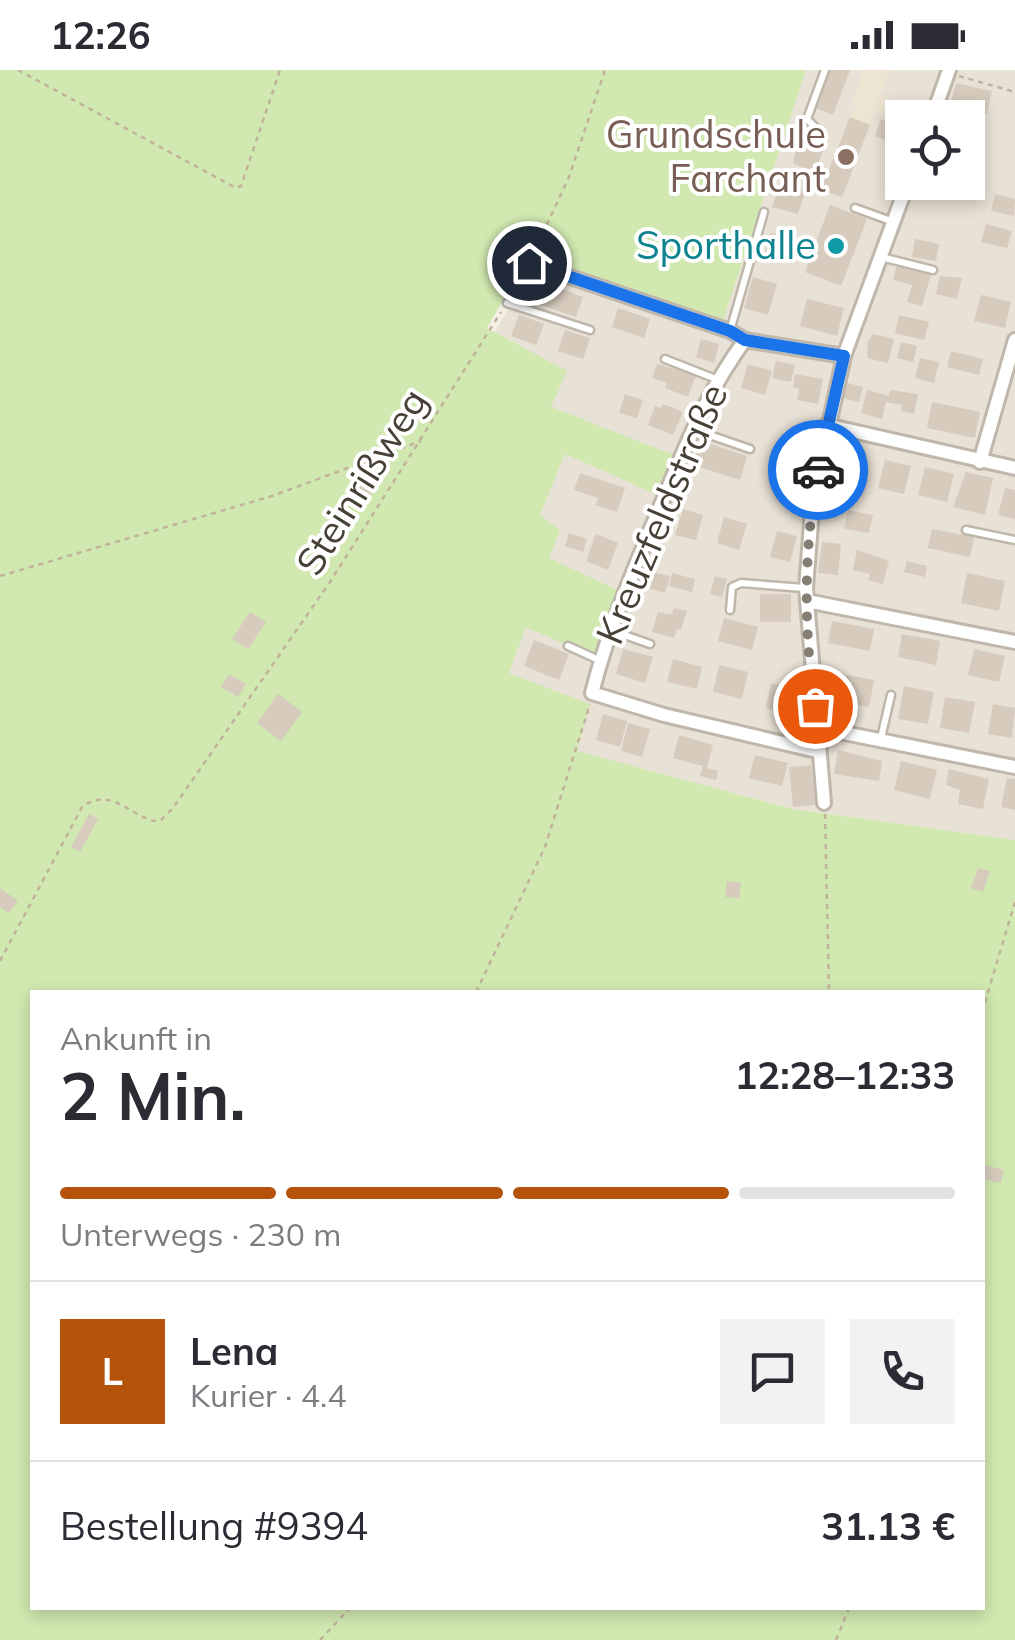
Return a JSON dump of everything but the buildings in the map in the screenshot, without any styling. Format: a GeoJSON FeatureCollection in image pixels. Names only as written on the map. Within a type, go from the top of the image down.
{"type":"FeatureCollection","features":[{"type":"Feature","properties":{"kind":"street"},"geometry":{"type":"LineString","coordinates":[[937,100],[946,71]]}},
{"type":"Feature","properties":{"kind":"street"},"geometry":{"type":"LineString","coordinates":[[824,804],[806,594],[809,529],[826,424],[844,356],[901,200]]}},
{"type":"Feature","properties":{"kind":"street"},"geometry":{"type":"LineString","coordinates":[[529,263],[730,331],[745,340],[844,356]]}},
{"type":"Feature","properties":{"kind":"street","name":"Kreuzfeldstraße"},"geometry":{"type":"LineString","coordinates":[[592,693],[610,630],[692,429],[716,379],[745,340]]}},
{"type":"Feature","properties":{"kind":"street"},"geometry":{"type":"LineString","coordinates":[[980,462],[1015,340]]}},
{"type":"Feature","properties":{"kind":"street"},"geometry":{"type":"LineString","coordinates":[[826,424],[1015,468]]}},
{"type":"Feature","properties":{"kind":"street"},"geometry":{"type":"LineString","coordinates":[[806,594],[1015,642]]}},
{"type":"Feature","properties":{"kind":"street"},"geometry":{"type":"LineString","coordinates":[[592,693],[664,716],[818,751]]}},
{"type":"Feature","properties":{"kind":"street"},"geometry":{"type":"LineString","coordinates":[[819,728],[1015,767]]}},
{"type":"Feature","properties":{"kind":"lane"},"geometry":{"type":"LineString","coordinates":[[818,130],[807,118],[825,70]]}},
{"type":"Feature","properties":{"kind":"lane"},"geometry":{"type":"LineString","coordinates":[[854,208],[893,222]]}},
{"type":"Feature","properties":{"kind":"lane"},"geometry":{"type":"LineString","coordinates":[[730,331],[764,212]]}},
{"type":"Feature","properties":{"kind":"lane"},"geometry":{"type":"LineString","coordinates":[[881,257],[933,270]]}},
{"type":"Feature","properties":{"kind":"lane"},"geometry":{"type":"LineString","coordinates":[[507,303],[590,330]]}},
{"type":"Feature","properties":{"kind":"lane"},"geometry":{"type":"LineString","coordinates":[[666,359],[716,379]]}},
{"type":"Feature","properties":{"kind":"lane"},"geometry":{"type":"LineString","coordinates":[[692,429],[750,449]]}},
{"type":"Feature","properties":{"kind":"lane"},"geometry":{"type":"LineString","coordinates":[[966,530],[1015,540]]}},
{"type":"Feature","properties":{"kind":"lane"},"geometry":{"type":"LineString","coordinates":[[730,610],[732,587],[741,584],[806,594]]}},
{"type":"Feature","properties":{"kind":"lane"},"geometry":{"type":"LineString","coordinates":[[610,630],[650,644]]}},
{"type":"Feature","properties":{"kind":"lane"},"geometry":{"type":"LineString","coordinates":[[568,646],[600,660]]}},
{"type":"Feature","properties":{"kind":"lane"},"geometry":{"type":"LineString","coordinates":[[881,740],[891,695]]}},
{"type":"Feature","properties":{"kind":"path"},"geometry":{"type":"LineString","coordinates":[[18,70],[236,188],[241,186],[280,70]]}},
{"type":"Feature","properties":{"kind":"path","name":"Steinrißweg"},"geometry":{"type":"LineString","coordinates":[[0,960],[82,808],[94,798],[106,798],[161,820],[330,582],[422,441],[444,398],[529,263],[569,177],[605,70]]}},
{"type":"Feature","properties":{"kind":"path"},"geometry":{"type":"LineString","coordinates":[[946,71],[1015,92]]}},
{"type":"Feature","properties":{"kind":"path"},"geometry":{"type":"LineString","coordinates":[[0,576],[70,559],[272,496],[422,441]]}},
{"type":"Feature","properties":{"kind":"path"},"geometry":{"type":"LineString","coordinates":[[477,990],[546,847],[592,693]]}},
{"type":"Feature","properties":{"kind":"path"},"geometry":{"type":"LineString","coordinates":[[824,804],[829,990]]}},
{"type":"Feature","properties":{"kind":"path"},"geometry":{"type":"LineString","coordinates":[[985,1002],[1015,902]]}},
{"type":"Feature","properties":{"kind":"path"},"geometry":{"type":"LineString","coordinates":[[320,1640],[348,1610]]}},
{"type":"Feature","properties":{"kind":"path"},"geometry":{"type":"LineString","coordinates":[[836,1640],[848,1610]]}},
{"type":"Feature","properties":{"kind":"shaded area"},"geometry":{"type":"Polygon","coordinates":[[[806,70],[1015,70],[1015,840],[793,809],[576,751],[589,704],[509,673],[549,558],[540,515],[565,453],[663,498],[679,458],[550,407],[566,371],[494,333],[538,261],[722,324],[806,70]]]}},
{"type":"Feature","properties":{"kind":"shaded area","name":"Grundschule Farchant"},"geometry":{"type":"Polygon","coordinates":[[[864,70],[890,70],[880,95],[890,99],[885,100],[883,115],[875,112],[870,125],[851,117],[856,104],[852,102],[864,70]]]}},
{"type":"Feature","properties":{"kind":"green space"},"geometry":{"type":"Polygon","coordinates":[[[0,70],[806,70],[722,324],[528,257],[487,328],[567,371],[551,407],[679,457],[664,498],[565,454],[540,515],[560,530],[549,558],[624,593],[600,660],[526,627],[509,673],[590,704],[577,751],[793,809],[1015,840],[1015,1640],[0,1640],[0,70]]]}},
{"type":"Feature","properties":{"kind":"way so far"},"geometry":{"type":"LineString","coordinates":[[815,706],[806,588],[807,545],[818,470]]}},
{"type":"Feature","properties":{"kind":"place","name":"Grundschule Farchant"},"geometry":{"type":"Point","coordinates":[846,157]}},
{"type":"Feature","properties":{"kind":"place","name":"Sporthalle"},"geometry":{"type":"Point","coordinates":[836,246]}},
{"type":"Feature","properties":{"kind":"route"},"geometry":{"type":"LineString","coordinates":[[529,263],[730,331],[745,340],[844,356],[818,470]]}}]}
